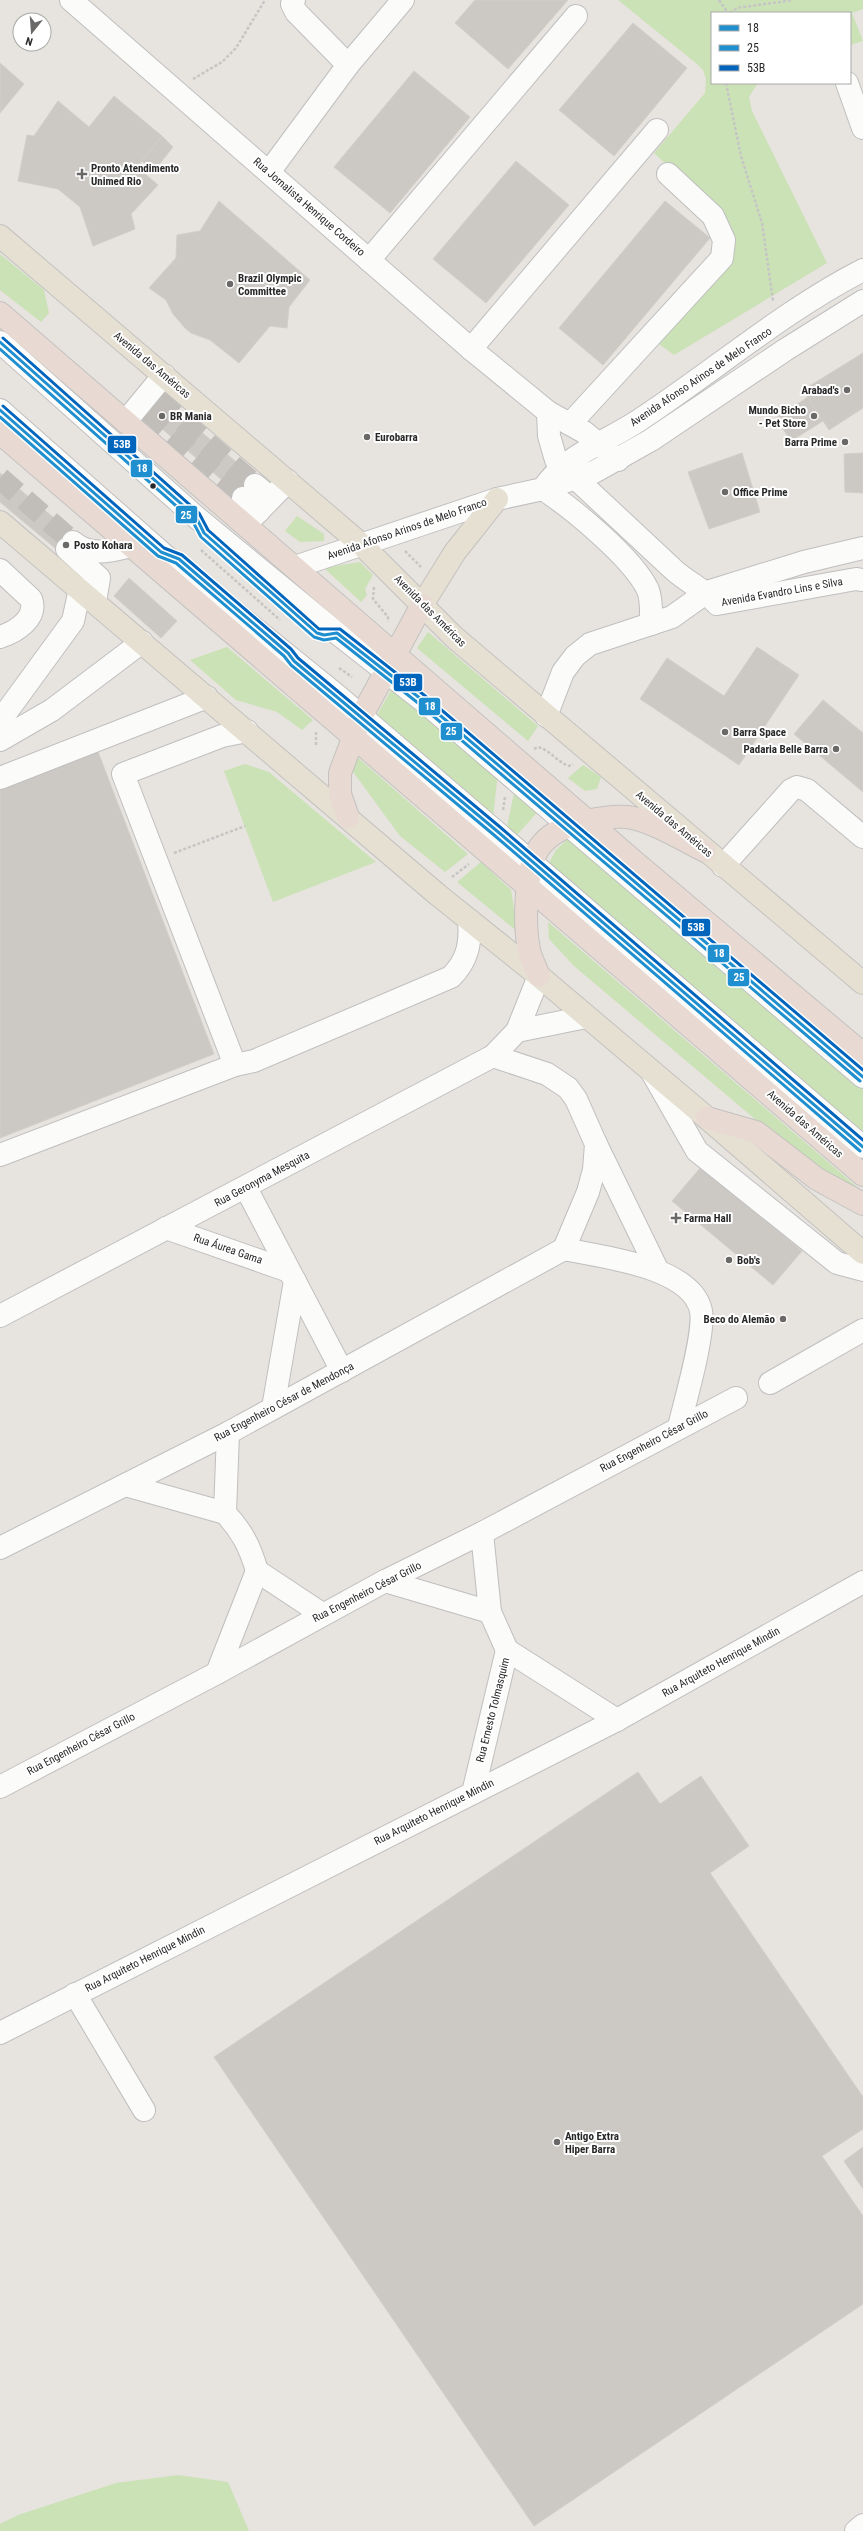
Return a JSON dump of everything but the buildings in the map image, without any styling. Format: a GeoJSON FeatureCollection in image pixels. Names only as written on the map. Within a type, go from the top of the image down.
{"type":"FeatureCollection","features":[{"type":"Feature","properties":{"kind":"highway"},"geometry":{"type":"LineString","coordinates":[[0,313],[144,407],[255,503],[295,567],[390,662],[590,821],[636,863],[863,1054]]}},
{"type":"Feature","properties":{"kind":"highway","name":"Avenida das Américas"},"geometry":{"type":"LineString","coordinates":[[0,433],[131,546],[357,726],[529,886],[863,1175]]}},
{"type":"Feature","properties":{"kind":"highway"},"geometry":{"type":"LineString","coordinates":[[348,817],[343,805],[339,784],[340,773],[357,726],[390,662],[422,605]]}},
{"type":"Feature","properties":{"kind":"highway"},"geometry":{"type":"LineString","coordinates":[[539,976],[530,951],[526,920],[533,862],[541,845],[549,837],[568,826],[590,821],[628,817],[657,828],[705,851]]}},
{"type":"Feature","properties":{"kind":"highway"},"geometry":{"type":"LineString","coordinates":[[707,1118],[756,1132],[817,1179],[863,1204]]}},
{"type":"Feature","properties":{"kind":"main road","name":"Avenida das Américas"},"geometry":{"type":"LineString","coordinates":[[0,236],[362,545],[454,638],[863,983]]}},
{"type":"Feature","properties":{"kind":"main road"},"geometry":{"type":"LineString","coordinates":[[422,605],[454,552],[497,499]]}},
{"type":"Feature","properties":{"kind":"main road"},"geometry":{"type":"LineString","coordinates":[[0,522],[469,920],[539,976],[707,1118],[863,1252]]}},
{"type":"Feature","properties":{"kind":"street","name":"Rua Jornalista Henrique Cordeiro"},"geometry":{"type":"LineString","coordinates":[[71,0],[471,349],[548,412],[570,424],[600,444],[618,460]]}},
{"type":"Feature","properties":{"kind":"street"},"geometry":{"type":"LineString","coordinates":[[294,0],[292,4],[296,12],[348,65]]}},
{"type":"Feature","properties":{"kind":"street"},"geometry":{"type":"LineString","coordinates":[[269,172],[348,65],[402,0]]}},
{"type":"Feature","properties":{"kind":"street"},"geometry":{"type":"LineString","coordinates":[[369,260],[576,16]]}},
{"type":"Feature","properties":{"kind":"street"},"geometry":{"type":"LineString","coordinates":[[847,84],[863,128]]}},
{"type":"Feature","properties":{"kind":"street"},"geometry":{"type":"LineString","coordinates":[[471,349],[657,130]]}},
{"type":"Feature","properties":{"kind":"street"},"geometry":{"type":"LineString","coordinates":[[570,424],[722,258],[724,240],[713,216],[668,174]]}},
{"type":"Feature","properties":{"kind":"street","name":"Avenida Afonso Arinos de Melo Franco"},"geometry":{"type":"LineString","coordinates":[[295,567],[497,499],[543,489],[569,472],[600,444],[638,421],[776,326],[863,270]]}},
{"type":"Feature","properties":{"kind":"street","name":"Avenida Afonso Arinos de Melo Franco"},"geometry":{"type":"LineString","coordinates":[[569,472],[618,460],[863,301]]}},
{"type":"Feature","properties":{"kind":"street"},"geometry":{"type":"LineString","coordinates":[[0,342],[196,517],[204,533],[317,633],[324,635],[337,633],[390,662],[568,826],[863,1077]]}},
{"type":"Feature","properties":{"kind":"street"},"geometry":{"type":"LineString","coordinates":[[0,348],[99,438],[110,439]]}},
{"type":"Feature","properties":{"kind":"street"},"geometry":{"type":"LineString","coordinates":[[144,407],[164,375]]}},
{"type":"Feature","properties":{"kind":"street"},"geometry":{"type":"LineString","coordinates":[[0,398],[72,463],[76,477]]}},
{"type":"Feature","properties":{"kind":"street"},"geometry":{"type":"LineString","coordinates":[[0,410],[161,552],[179,559],[288,653],[357,726],[533,862],[863,1146]]}},
{"type":"Feature","properties":{"kind":"street"},"geometry":{"type":"LineString","coordinates":[[548,412],[552,452],[569,472],[675,571],[690,583],[707,592]]}},
{"type":"Feature","properties":{"kind":"street"},"geometry":{"type":"LineString","coordinates":[[255,503],[288,481]]}},
{"type":"Feature","properties":{"kind":"street"},"geometry":{"type":"LineString","coordinates":[[543,489],[584,520],[635,570],[648,591],[651,624]]}},
{"type":"Feature","properties":{"kind":"street"},"geometry":{"type":"LineString","coordinates":[[1,717],[73,622],[99,578],[72,548],[101,552],[131,546]]}},
{"type":"Feature","properties":{"kind":"street","name":"Avenida Evandro Lins e Silva"},"geometry":{"type":"LineString","coordinates":[[546,716],[563,672],[575,656],[590,644],[672,617],[707,592],[804,562],[863,548]]}},
{"type":"Feature","properties":{"kind":"street"},"geometry":{"type":"LineString","coordinates":[[0,570],[31,599],[33,604],[30,614],[22,625],[12,633],[0,638]]}},
{"type":"Feature","properties":{"kind":"street","name":"Avenida Evandro Lins e Silva"},"geometry":{"type":"LineString","coordinates":[[707,592],[717,604],[863,580]]}},
{"type":"Feature","properties":{"kind":"street"},"geometry":{"type":"LineString","coordinates":[[0,740],[52,710],[142,642]]}},
{"type":"Feature","properties":{"kind":"street"},"geometry":{"type":"LineString","coordinates":[[0,778],[207,697]]}},
{"type":"Feature","properties":{"kind":"street"},"geometry":{"type":"LineString","coordinates":[[235,1065],[123,774],[222,736],[247,731]]}},
{"type":"Feature","properties":{"kind":"street"},"geometry":{"type":"LineString","coordinates":[[723,866],[791,790],[797,787],[807,790],[863,837]]}},
{"type":"Feature","properties":{"kind":"street"},"geometry":{"type":"LineString","coordinates":[[0,1155],[235,1065],[254,1061],[451,977],[462,967],[467,956],[470,938],[469,920]]}},
{"type":"Feature","properties":{"kind":"street","name":"Rua Geronyma Mesquita"},"geometry":{"type":"LineString","coordinates":[[0,1316],[166,1228],[246,1188],[493,1056],[517,1030],[539,976]]}},
{"type":"Feature","properties":{"kind":"street"},"geometry":{"type":"LineString","coordinates":[[517,1030],[586,1017]]}},
{"type":"Feature","properties":{"kind":"street"},"geometry":{"type":"LineString","coordinates":[[493,1056],[547,1074],[568,1088],[576,1099],[596,1144],[658,1271]]}},
{"type":"Feature","properties":{"kind":"street"},"geometry":{"type":"LineString","coordinates":[[654,1074],[697,1151],[837,1263],[863,1270]]}},
{"type":"Feature","properties":{"kind":"street"},"geometry":{"type":"LineString","coordinates":[[596,1144],[594,1170],[588,1192],[564,1249],[658,1271],[692,1292],[700,1311],[701,1330],[679,1427]]}},
{"type":"Feature","properties":{"kind":"street","name":"Rua Áurea Gama"},"geometry":{"type":"LineString","coordinates":[[246,1188],[342,1370]]}},
{"type":"Feature","properties":{"kind":"street","name":"Rua Áurea Gama"},"geometry":{"type":"LineString","coordinates":[[166,1228],[292,1276]]}},
{"type":"Feature","properties":{"kind":"street","name":"Rua Engenheiro César de Mendonça"},"geometry":{"type":"LineString","coordinates":[[0,1548],[228,1433],[564,1249]]}},
{"type":"Feature","properties":{"kind":"street"},"geometry":{"type":"LineString","coordinates":[[273,1408],[292,1276]]}},
{"type":"Feature","properties":{"kind":"street"},"geometry":{"type":"LineString","coordinates":[[770,1383],[863,1330]]}},
{"type":"Feature","properties":{"kind":"street","name":"Rua Engenheiro César Grillo"},"geometry":{"type":"LineString","coordinates":[[0,1787],[217,1673],[322,1614],[482,1533],[736,1398]]}},
{"type":"Feature","properties":{"kind":"street"},"geometry":{"type":"LineString","coordinates":[[225,1513],[228,1433]]}},
{"type":"Feature","properties":{"kind":"street"},"geometry":{"type":"LineString","coordinates":[[126,1484],[225,1513],[244,1536],[250,1548],[257,1572],[217,1673]]}},
{"type":"Feature","properties":{"kind":"street","name":"Rua Ernesto Tolmasquim"},"geometry":{"type":"LineString","coordinates":[[482,1533],[490,1612],[507,1650],[617,1720]]}},
{"type":"Feature","properties":{"kind":"street"},"geometry":{"type":"LineString","coordinates":[[257,1572],[322,1614]]}},
{"type":"Feature","properties":{"kind":"street"},"geometry":{"type":"LineString","coordinates":[[385,1581],[490,1612]]}},
{"type":"Feature","properties":{"kind":"street","name":"Rua Arquiteto Henrique Mindin"},"geometry":{"type":"LineString","coordinates":[[0,2033],[617,1720],[863,1582]]}},
{"type":"Feature","properties":{"kind":"street","name":"Rua Ernesto Tolmasquim"},"geometry":{"type":"LineString","coordinates":[[472,1793],[507,1650]]}},
{"type":"Feature","properties":{"kind":"street"},"geometry":{"type":"LineString","coordinates":[[76,1994],[144,2110]]}},
{"type":"Feature","properties":{"kind":"street"},"geometry":{"type":"LineString","coordinates":[[856,2531],[863,2525]]}},
{"type":"Feature","properties":{"kind":"path"},"geometry":{"type":"LineString","coordinates":[[175,90],[222,62],[236,48],[265,0]]}},
{"type":"Feature","properties":{"kind":"path"},"geometry":{"type":"LineString","coordinates":[[719,0],[728,12]]}},
{"type":"Feature","properties":{"kind":"path"},"geometry":{"type":"LineString","coordinates":[[731,12],[737,8],[793,0]]}},
{"type":"Feature","properties":{"kind":"path"},"geometry":{"type":"LineString","coordinates":[[726,84],[741,156],[762,224],[776,326]]}},
{"type":"Feature","properties":{"kind":"path"},"geometry":{"type":"LineString","coordinates":[[197,547],[282,622]]}},
{"type":"Feature","properties":{"kind":"path"},"geometry":{"type":"LineString","coordinates":[[403,547],[427,572]]}},
{"type":"Feature","properties":{"kind":"path"},"geometry":{"type":"LineString","coordinates":[[377,581],[373,599],[388,617],[388,622]]}},
{"type":"Feature","properties":{"kind":"path"},"geometry":{"type":"LineString","coordinates":[[349,682],[355,672]]}},
{"type":"Feature","properties":{"kind":"path"},"geometry":{"type":"LineString","coordinates":[[316,728],[316,745]]}},
{"type":"Feature","properties":{"kind":"path"},"geometry":{"type":"LineString","coordinates":[[532,750],[538,747],[545,749],[563,764],[569,766],[576,763]]}},
{"type":"Feature","properties":{"kind":"path"},"geometry":{"type":"LineString","coordinates":[[503,812],[505,790]]}},
{"type":"Feature","properties":{"kind":"path"},"geometry":{"type":"LineString","coordinates":[[156,861],[245,826]]}},
{"type":"Feature","properties":{"kind":"path"},"geometry":{"type":"LineString","coordinates":[[452,877],[473,862]]}},
{"type":"Feature","properties":{"kind":"green space"},"geometry":{"type":"Polygon","coordinates":[[[618,0],[863,0],[863,9],[852,13],[863,41],[851,45],[851,12],[711,12],[711,84],[757,84],[749,97],[752,111],[827,263],[674,355],[659,344],[725,267],[706,202],[654,153],[705,93],[706,79],[703,70],[618,0]]]}},
{"type":"Feature","properties":{"kind":"green space"},"geometry":{"type":"Polygon","coordinates":[[[0,254],[44,290],[49,313],[41,322],[0,290],[0,254]]]}},
{"type":"Feature","properties":{"kind":"green space"},"geometry":{"type":"Polygon","coordinates":[[[297,516],[324,534],[324,541],[300,542],[285,531],[297,516]]]}},
{"type":"Feature","properties":{"kind":"green space"},"geometry":{"type":"Polygon","coordinates":[[[360,562],[373,575],[365,589],[367,595],[361,602],[324,568],[360,562]]]}},
{"type":"Feature","properties":{"kind":"green space"},"geometry":{"type":"Polygon","coordinates":[[[428,632],[538,726],[528,741],[417,648],[428,632]]]}},
{"type":"Feature","properties":{"kind":"green space"},"geometry":{"type":"Polygon","coordinates":[[[227,647],[313,720],[302,730],[277,712],[236,700],[190,660],[227,647]]]}},
{"type":"Feature","properties":{"kind":"green space"},"geometry":{"type":"Polygon","coordinates":[[[394,685],[498,772],[493,818],[374,720],[394,685]]]}},
{"type":"Feature","properties":{"kind":"green space"},"geometry":{"type":"Polygon","coordinates":[[[357,757],[468,854],[445,872],[400,836],[351,769],[357,757]]]}},
{"type":"Feature","properties":{"kind":"green space"},"geometry":{"type":"Polygon","coordinates":[[[245,764],[269,772],[376,862],[273,902],[224,771],[245,764]]]}},
{"type":"Feature","properties":{"kind":"green space"},"geometry":{"type":"Polygon","coordinates":[[[583,765],[601,777],[597,789],[585,791],[568,778],[583,765]]]}},
{"type":"Feature","properties":{"kind":"green space"},"geometry":{"type":"Polygon","coordinates":[[[515,788],[541,808],[517,835],[507,827],[515,788]]]}},
{"type":"Feature","properties":{"kind":"green space"},"geometry":{"type":"Polygon","coordinates":[[[571,836],[863,1086],[863,1143],[549,863],[556,850],[571,836]]]}},
{"type":"Feature","properties":{"kind":"green space"},"geometry":{"type":"Polygon","coordinates":[[[481,862],[511,890],[518,932],[457,882],[481,862]]]}},
{"type":"Feature","properties":{"kind":"green space"},"geometry":{"type":"Polygon","coordinates":[[[548,922],[863,1192],[863,1194],[795,1153],[574,966],[549,939],[548,922]]]}},
{"type":"Feature","properties":{"kind":"green space"},"geometry":{"type":"Polygon","coordinates":[[[178,2475],[228,2482],[249,2531],[0,2531],[0,2524],[18,2515],[116,2483],[178,2475]]]}},
{"type":"Feature","properties":{"kind":"tunnel"},"geometry":{"type":"LineString","coordinates":[[158,400],[255,485]]}},
{"type":"Feature","properties":{"kind":"tunnel"},"geometry":{"type":"LineString","coordinates":[[147,414],[243,498]]}},
{"type":"Feature","properties":{"kind":"tunnel"},"geometry":{"type":"LineString","coordinates":[[0,478],[73,542]]}},
{"type":"Feature","properties":{"kind":"transit line","name":"53B"},"geometry":{"type":"LineString","coordinates":[[3,338],[199,513],[208,530],[319,629],[340,629],[424,695],[863,1070]]}},
{"type":"Feature","properties":{"kind":"transit line","name":"18"},"geometry":{"type":"LineString","coordinates":[[0,342],[196,517],[204,533],[317,633],[324,635],[337,633],[421,699],[863,1077]]}},
{"type":"Feature","properties":{"kind":"transit line","name":"25"},"geometry":{"type":"LineString","coordinates":[[0,349],[192,520],[201,537],[314,637],[324,640],[336,638],[418,703],[860,1081]]}},
{"type":"Feature","properties":{"kind":"transit line","name":"53B"},"geometry":{"type":"LineString","coordinates":[[3,406],[164,548],[182,555],[291,649],[298,658],[500,827],[863,1140]]}},
{"type":"Feature","properties":{"kind":"transit line","name":"18"},"geometry":{"type":"LineString","coordinates":[[0,410],[161,552],[179,559],[288,653],[294,661],[497,831],[863,1147]]}},
{"type":"Feature","properties":{"kind":"transit line","name":"25"},"geometry":{"type":"LineString","coordinates":[[0,417],[158,556],[176,563],[284,656],[291,665],[494,835],[860,1151]]}},
{"type":"Feature","properties":{"kind":"place","name":"Pronto Atendimento Unimed Rio"},"geometry":{"type":"Point","coordinates":[82,174]}},
{"type":"Feature","properties":{"kind":"place","name":"Brazil Olympic Committee"},"geometry":{"type":"Point","coordinates":[230,284]}},
{"type":"Feature","properties":{"kind":"place","name":"Arabad's"},"geometry":{"type":"Point","coordinates":[847,390]}},
{"type":"Feature","properties":{"kind":"place","name":"BR Mania"},"geometry":{"type":"Point","coordinates":[162,416]}},
{"type":"Feature","properties":{"kind":"place","name":"Mundo Bicho - Pet Store"},"geometry":{"type":"Point","coordinates":[814,416]}},
{"type":"Feature","properties":{"kind":"place","name":"Eurobarra"},"geometry":{"type":"Point","coordinates":[367,437]}},
{"type":"Feature","properties":{"kind":"place","name":"Barra Prime"},"geometry":{"type":"Point","coordinates":[845,442]}},
{"type":"Feature","properties":{"kind":"place","name":"Office Prime"},"geometry":{"type":"Point","coordinates":[725,492]}},
{"type":"Feature","properties":{"kind":"place","name":"Posto Kohara"},"geometry":{"type":"Point","coordinates":[66,545]}},
{"type":"Feature","properties":{"kind":"place","name":"Barra Space"},"geometry":{"type":"Point","coordinates":[725,732]}},
{"type":"Feature","properties":{"kind":"place","name":"Padaria Belle Barra"},"geometry":{"type":"Point","coordinates":[836,749]}},
{"type":"Feature","properties":{"kind":"place","name":"Farma Hall"},"geometry":{"type":"Point","coordinates":[676,1218]}},
{"type":"Feature","properties":{"kind":"place","name":"Bob's"},"geometry":{"type":"Point","coordinates":[729,1260]}},
{"type":"Feature","properties":{"kind":"place","name":"Beco do Alemão"},"geometry":{"type":"Point","coordinates":[783,1319]}},
{"type":"Feature","properties":{"kind":"place","name":"Antigo Extra Hiper Barra"},"geometry":{"type":"Point","coordinates":[557,2142]}}]}
